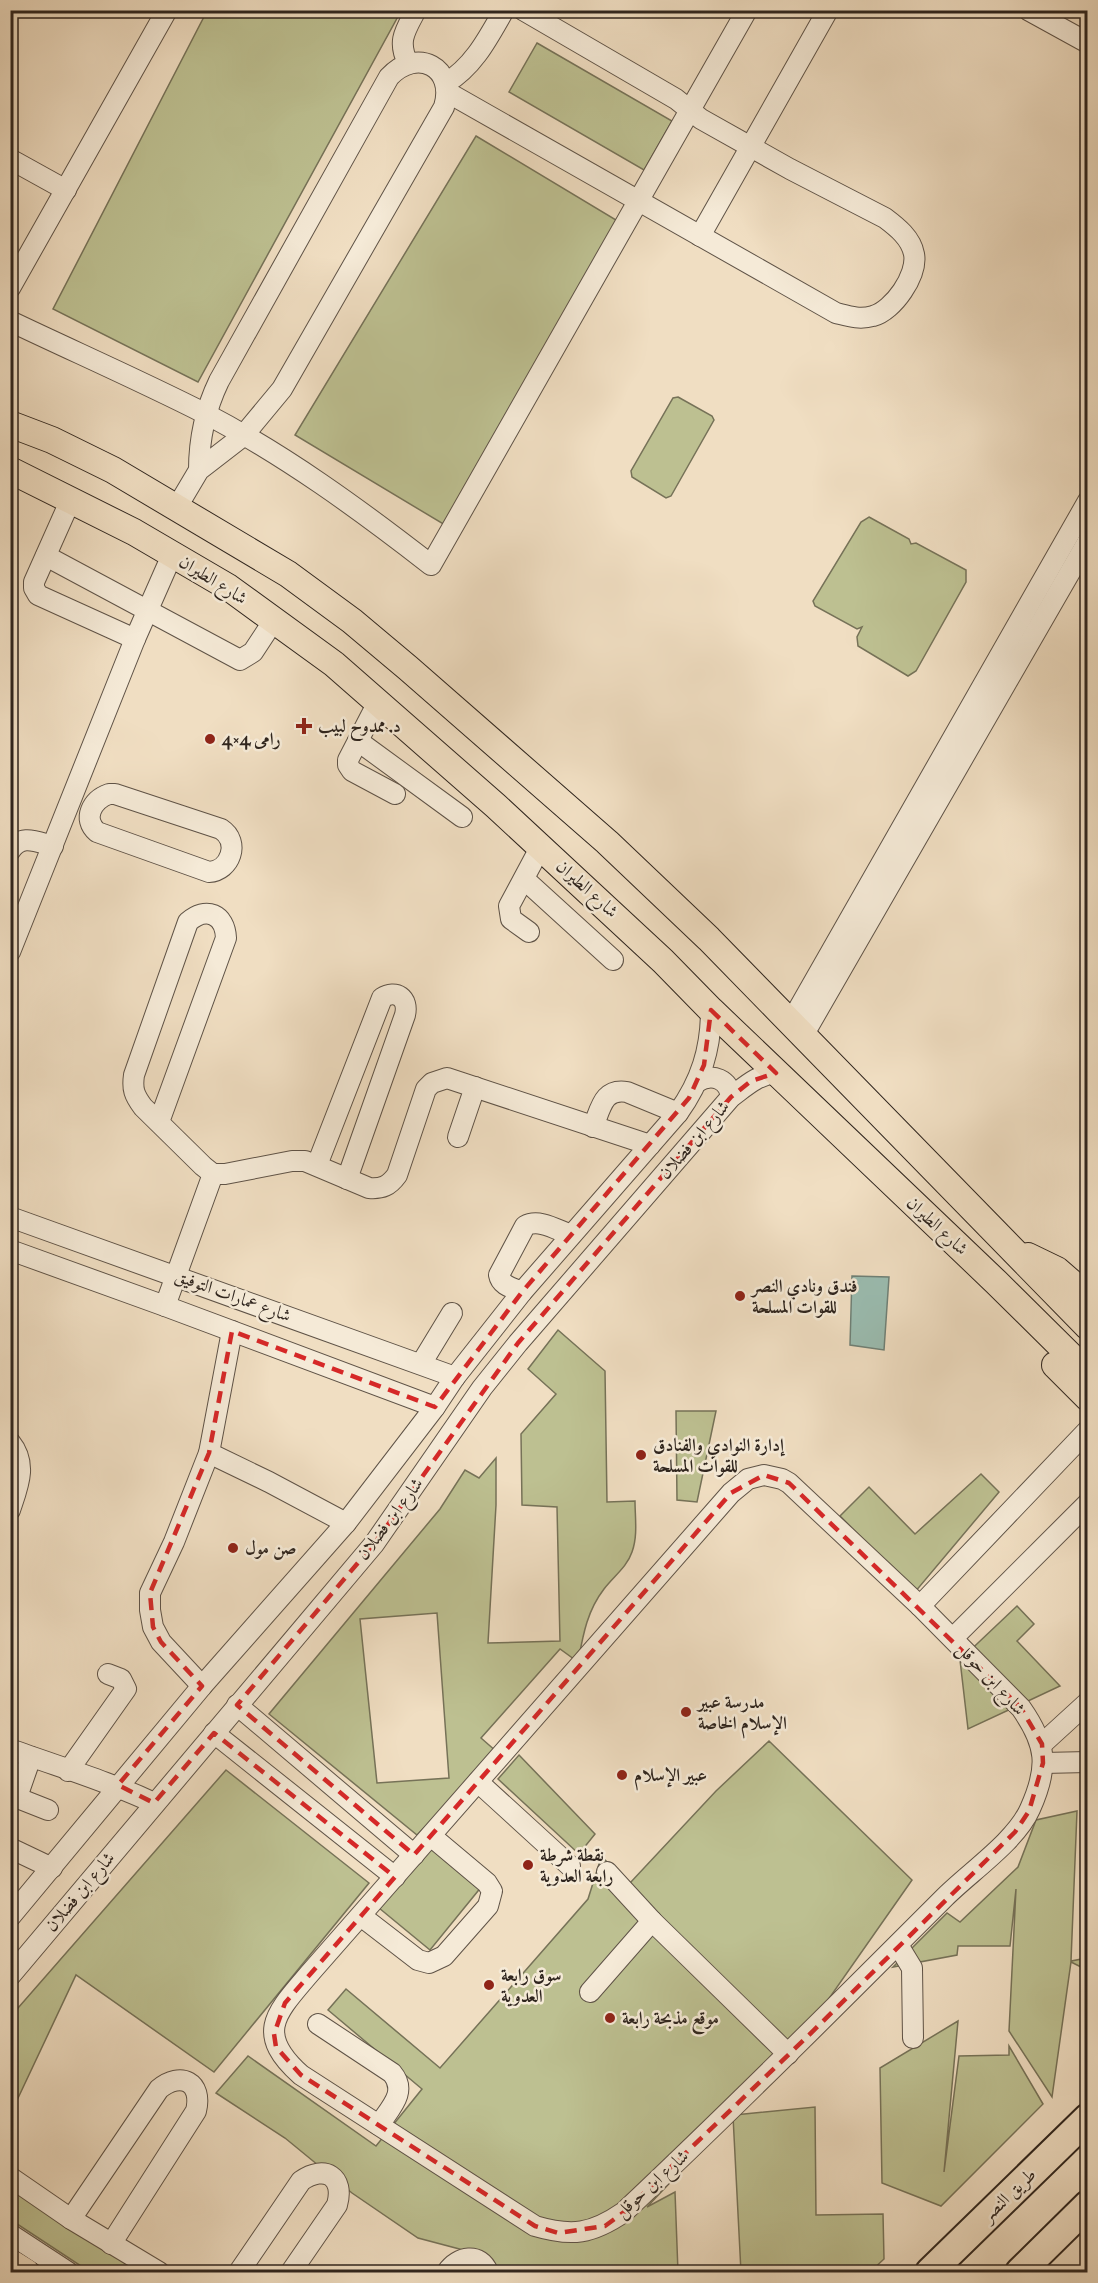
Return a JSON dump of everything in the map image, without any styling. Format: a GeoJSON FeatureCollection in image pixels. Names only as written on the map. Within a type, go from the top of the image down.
{"type":"FeatureCollection","features":[{"type":"Feature","properties":{"kind":"highway","name":"طريق النصر"},"geometry":{"type":"LineString","coordinates":[[930,2272],[1088,2118]]}},
{"type":"Feature","properties":{"kind":"highway"},"geometry":{"type":"LineString","coordinates":[[1020,2272],[1077,2227],[1088,2205]]}},
{"type":"Feature","properties":{"kind":"main road","name":"شارع الطيران"},"geometry":{"type":"LineString","coordinates":[[10,424],[52,440],[113,470],[288,574],[352,621],[607,842],[709,939],[1014,1251],[1036,1258],[1057,1270],[1088,1297]]}},
{"type":"Feature","properties":{"kind":"main road","name":"شارع الطيران"},"geometry":{"type":"LineString","coordinates":[[10,470],[134,532],[228,587],[334,664],[496,806],[663,961],[776,1073],[996,1282],[1007,1308],[1021,1329],[1088,1398]]}},
{"type":"Feature","properties":{"kind":"main road"},"geometry":{"type":"LineString","coordinates":[[1014,1251],[1088,1327]]}},
{"type":"Feature","properties":{"kind":"main road"},"geometry":{"type":"LineString","coordinates":[[996,1282],[1088,1373]]}},
{"type":"Feature","properties":{"kind":"main road"},"geometry":{"type":"LineString","coordinates":[[10,2262],[26,2272]]}},
{"type":"Feature","properties":{"kind":"street"},"geometry":{"type":"LineString","coordinates":[[10,288],[167,10]]}},
{"type":"Feature","properties":{"kind":"street"},"geometry":{"type":"LineString","coordinates":[[408,63],[402,51],[402,39],[416,10]]}},
{"type":"Feature","properties":{"kind":"street"},"geometry":{"type":"LineString","coordinates":[[447,88],[482,48],[504,10]]}},
{"type":"Feature","properties":{"kind":"street"},"geometry":{"type":"LineString","coordinates":[[447,88],[638,201],[836,313],[856,318],[874,316],[888,308],[900,295],[912,274],[915,255],[908,240],[897,227],[885,218],[700,119],[676,99],[523,10]]}},
{"type":"Feature","properties":{"kind":"street"},"geometry":{"type":"LineString","coordinates":[[10,321],[205,414],[243,436],[351,503],[431,565],[747,10]]}},
{"type":"Feature","properties":{"kind":"street"},"geometry":{"type":"LineString","coordinates":[[700,236],[828,10]]}},
{"type":"Feature","properties":{"kind":"street"},"geometry":{"type":"LineString","coordinates":[[1028,10],[1088,44]]}},
{"type":"Feature","properties":{"kind":"street"},"geometry":{"type":"LineString","coordinates":[[177,507],[199,470],[243,436],[282,389],[444,107],[447,88],[441,73],[432,65],[420,62],[408,63],[398,68],[390,77],[219,381],[205,414],[199,451],[199,470]]}},
{"type":"Feature","properties":{"kind":"street"},"geometry":{"type":"LineString","coordinates":[[10,159],[66,189]]}},
{"type":"Feature","properties":{"kind":"street"},"geometry":{"type":"LineString","coordinates":[[71,500],[34,582],[34,588],[38,595],[135,639]]}},
{"type":"Feature","properties":{"kind":"street"},"geometry":{"type":"LineString","coordinates":[[797,1028],[1052,583],[1088,501]]}},
{"type":"Feature","properties":{"kind":"street"},"geometry":{"type":"LineString","coordinates":[[1052,583],[1088,541]]}},
{"type":"Feature","properties":{"kind":"street"},"geometry":{"type":"LineString","coordinates":[[10,952],[135,639],[172,555]]}},
{"type":"Feature","properties":{"kind":"street"},"geometry":{"type":"LineString","coordinates":[[46,556],[240,660],[248,658],[274,620]]}},
{"type":"Feature","properties":{"kind":"street"},"geometry":{"type":"LineString","coordinates":[[378,702],[348,760],[348,765],[352,771],[395,794]]}},
{"type":"Feature","properties":{"kind":"street"},"geometry":{"type":"LineString","coordinates":[[358,741],[462,817]]}},
{"type":"Feature","properties":{"kind":"street"},"geometry":{"type":"LineString","coordinates":[[67,813],[89,820],[97,832],[208,872],[216,872],[223,868],[233,846],[228,833],[221,829],[115,794],[100,797],[94,803],[89,820]]}},
{"type":"Feature","properties":{"kind":"street"},"geometry":{"type":"LineString","coordinates":[[10,851],[16,843],[29,839],[53,846]]}},
{"type":"Feature","properties":{"kind":"street"},"geometry":{"type":"LineString","coordinates":[[529,932],[511,919],[508,912],[540,848]]}},
{"type":"Feature","properties":{"kind":"street"},"geometry":{"type":"LineString","coordinates":[[524,879],[613,960]]}},
{"type":"Feature","properties":{"kind":"street"},"geometry":{"type":"LineString","coordinates":[[159,1122],[226,938],[226,929],[221,920],[214,915],[204,913],[195,915],[188,922],[132,1085],[135,1096],[159,1122],[202,1166],[213,1174],[225,1174],[292,1161],[305,1161],[369,1188],[380,1189],[390,1184],[397,1175],[426,1089],[432,1083],[447,1078],[650,1145]]}},
{"type":"Feature","properties":{"kind":"street"},"geometry":{"type":"LineString","coordinates":[[317,1165],[382,999],[389,994],[397,994],[404,999],[407,1006],[405,1015],[347,1179]]}},
{"type":"Feature","properties":{"kind":"street","name":"شارع ابن فضلان"},"geometry":{"type":"LineString","coordinates":[[10,1917],[202,1686],[346,1523],[522,1292],[678,1113],[697,1082],[709,1047],[711,1010]]}},
{"type":"Feature","properties":{"kind":"street","name":"شارع ابن فضلان"},"geometry":{"type":"LineString","coordinates":[[10,1977],[374,1544],[482,1388],[518,1343],[731,1098],[751,1081],[764,1074],[776,1073]]}},
{"type":"Feature","properties":{"kind":"street"},"geometry":{"type":"LineString","coordinates":[[697,1082],[708,1077],[718,1079],[728,1086],[731,1098]]}},
{"type":"Feature","properties":{"kind":"street"},"geometry":{"type":"LineString","coordinates":[[458,1137],[474,1088]]}},
{"type":"Feature","properties":{"kind":"street"},"geometry":{"type":"LineString","coordinates":[[593,1126],[605,1098],[612,1092],[618,1091],[627,1092],[678,1113]]}},
{"type":"Feature","properties":{"kind":"street"},"geometry":{"type":"LineString","coordinates":[[165,1306],[213,1174]]}},
{"type":"Feature","properties":{"kind":"street","name":"شارع عمارات التوفيق"},"geometry":{"type":"LineString","coordinates":[[10,1217],[455,1377]]}},
{"type":"Feature","properties":{"kind":"street"},"geometry":{"type":"LineString","coordinates":[[522,1292],[504,1284],[499,1275],[525,1226],[538,1222],[572,1235]]}},
{"type":"Feature","properties":{"kind":"street","name":"شارع عمارات التوفيق"},"geometry":{"type":"LineString","coordinates":[[10,1250],[435,1407]]}},
{"type":"Feature","properties":{"kind":"street"},"geometry":{"type":"LineString","coordinates":[[421,1364],[452,1313]]}},
{"type":"Feature","properties":{"kind":"street"},"geometry":{"type":"LineString","coordinates":[[202,1686],[161,1642],[153,1627],[150,1593],[174,1542],[208,1453],[232,1331]]}},
{"type":"Feature","properties":{"kind":"street"},"geometry":{"type":"LineString","coordinates":[[920,1606],[1088,1430]]}},
{"type":"Feature","properties":{"kind":"street"},"geometry":{"type":"LineString","coordinates":[[10,1442],[17,1450],[21,1464],[20,1479],[10,1510]]}},
{"type":"Feature","properties":{"kind":"street"},"geometry":{"type":"LineString","coordinates":[[208,1453],[346,1523]]}},
{"type":"Feature","properties":{"kind":"street","name":"شارع ابن حوقل"},"geometry":{"type":"LineString","coordinates":[[764,1475],[789,1483],[953,1638],[1021,1708],[1033,1725],[1042,1753],[1029,1811],[1015,1832],[944,1897],[788,2054],[624,2212],[605,2226],[584,2231],[558,2233],[535,2226],[301,2075],[276,2048],[274,2034],[277,2018],[285,2003],[731,1493],[748,1479],[764,1475]]}},
{"type":"Feature","properties":{"kind":"street"},"geometry":{"type":"LineString","coordinates":[[953,1638],[1088,1503]]}},
{"type":"Feature","properties":{"kind":"street"},"geometry":{"type":"LineString","coordinates":[[68,1771],[126,1689],[121,1679],[108,1674]]}},
{"type":"Feature","properties":{"kind":"street"},"geometry":{"type":"LineString","coordinates":[[1042,1753],[1088,1702]]}},
{"type":"Feature","properties":{"kind":"street"},"geometry":{"type":"LineString","coordinates":[[237,1706],[414,1855]]}},
{"type":"Feature","properties":{"kind":"street"},"geometry":{"type":"LineString","coordinates":[[214,1733],[395,1877]]}},
{"type":"Feature","properties":{"kind":"street"},"geometry":{"type":"LineString","coordinates":[[10,1749],[68,1771],[118,1785],[154,1803]]}},
{"type":"Feature","properties":{"kind":"street"},"geometry":{"type":"LineString","coordinates":[[1042,1753],[1088,1762]]}},
{"type":"Feature","properties":{"kind":"street"},"geometry":{"type":"LineString","coordinates":[[31,1756],[14,1796],[48,1810]]}},
{"type":"Feature","properties":{"kind":"street"},"geometry":{"type":"LineString","coordinates":[[478,1782],[570,1866]]}},
{"type":"Feature","properties":{"kind":"street"},"geometry":{"type":"LineString","coordinates":[[361,1916],[418,1960],[429,1963],[437,1961],[451,1949],[488,1906],[492,1891],[487,1883],[431,1836]]}},
{"type":"Feature","properties":{"kind":"street"},"geometry":{"type":"LineString","coordinates":[[10,1848],[52,1868]]}},
{"type":"Feature","properties":{"kind":"street"},"geometry":{"type":"LineString","coordinates":[[607,1872],[652,1921],[788,2054]]}},
{"type":"Feature","properties":{"kind":"street"},"geometry":{"type":"LineString","coordinates":[[590,1992],[652,1921]]}},
{"type":"Feature","properties":{"kind":"street"},"geometry":{"type":"LineString","coordinates":[[898,1945],[912,1968],[913,2038]]}},
{"type":"Feature","properties":{"kind":"street"},"geometry":{"type":"LineString","coordinates":[[318,2024],[392,2073],[399,2081],[399,2091],[379,2126]]}},
{"type":"Feature","properties":{"kind":"street"},"geometry":{"type":"LineString","coordinates":[[71,2219],[159,2090],[169,2081],[182,2079],[194,2086],[199,2098],[196,2111],[111,2244]]}},
{"type":"Feature","properties":{"kind":"street"},"geometry":{"type":"LineString","coordinates":[[239,2272],[301,2181],[312,2173],[325,2173],[336,2180],[340,2193],[337,2205],[291,2272]]}},
{"type":"Feature","properties":{"kind":"street"},"geometry":{"type":"LineString","coordinates":[[10,2177],[71,2219],[159,2272]]}},
{"type":"Feature","properties":{"kind":"street"},"geometry":{"type":"LineString","coordinates":[[10,2234],[68,2272]]}},
{"type":"Feature","properties":{"kind":"street"},"geometry":{"type":"LineString","coordinates":[[447,2272],[460,2259],[473,2258],[485,2265],[488,2272]]}},
{"type":"Feature","properties":{"kind":"highlighted area"},"geometry":{"type":"Polygon","coordinates":[[[711,1010],[776,1073],[751,1081],[731,1097],[518,1343],[374,1544],[237,1705],[414,1855],[731,1493],[764,1475],[789,1483],[1021,1708],[1042,1744],[1043,1763],[1029,1811],[1015,1832],[808,2036],[624,2212],[605,2226],[558,2233],[535,2226],[301,2075],[276,2047],[274,2034],[285,2003],[395,1877],[214,1733],[154,1803],[118,1785],[202,1686],[161,1642],[153,1627],[150,1593],[209,1453],[232,1331],[435,1407],[522,1292],[689,1098],[704,1065],[711,1010]]]}},
{"type":"Feature","properties":{"kind":"green space"},"geometry":{"type":"Polygon","coordinates":[[[207,11],[401,11],[198,382],[53,309],[207,11]]]}},
{"type":"Feature","properties":{"kind":"green space"},"geometry":{"type":"Polygon","coordinates":[[[537,43],[672,121],[644,170],[509,92],[537,43]]]}},
{"type":"Feature","properties":{"kind":"green space"},"geometry":{"type":"Polygon","coordinates":[[[476,136],[626,226],[445,525],[295,435],[476,136]]]}},
{"type":"Feature","properties":{"kind":"green space"},"geometry":{"type":"Polygon","coordinates":[[[678,397],[712,416],[714,420],[671,496],[666,498],[632,477],[631,471],[673,398],[678,397]]]}},
{"type":"Feature","properties":{"kind":"green space"},"geometry":{"type":"Polygon","coordinates":[[[869,517],[909,539],[911,544],[916,543],[966,570],[966,582],[916,671],[908,676],[858,646],[857,637],[862,627],[857,629],[815,606],[813,601],[861,522],[869,517]]]}},
{"type":"Feature","properties":{"kind":"green space"},"geometry":{"type":"Polygon","coordinates":[[[558,1330],[605,1371],[607,1502],[635,1501],[634,1546],[627,1562],[593,1606],[578,1662],[560,1649],[481,1738],[497,1752],[417,1835],[269,1714],[440,1509],[465,1470],[479,1478],[496,1458],[496,1505],[488,1643],[560,1641],[557,1507],[522,1505],[521,1434],[556,1394],[528,1369],[558,1330]],[[437,1613],[360,1619],[377,1783],[449,1778],[437,1613]]]}},
{"type":"Feature","properties":{"kind":"green space"},"geometry":{"type":"Polygon","coordinates":[[[676,1411],[716,1411],[697,1502],[677,1500],[676,1411]]]}},
{"type":"Feature","properties":{"kind":"green space"},"geometry":{"type":"Polygon","coordinates":[[[981,1474],[999,1492],[915,1592],[840,1516],[869,1487],[915,1534],[981,1474]]]}},
{"type":"Feature","properties":{"kind":"green space"},"geometry":{"type":"Polygon","coordinates":[[[1017,1606],[1034,1624],[1017,1641],[1060,1686],[968,1729],[960,1660],[1017,1606]]]}},
{"type":"Feature","properties":{"kind":"green space"},"geometry":{"type":"Polygon","coordinates":[[[769,1741],[912,1880],[788,2057],[734,2115],[815,2107],[816,2215],[883,2214],[884,2259],[870,2272],[741,2272],[733,2116],[647,2207],[675,2192],[678,2272],[503,2272],[482,2255],[418,2238],[352,2193],[285,2138],[216,2093],[248,2056],[376,2146],[422,2089],[328,2010],[346,1989],[440,2068],[588,1899],[599,1864],[605,1860],[630,1883],[716,1791],[769,1741]]]}},
{"type":"Feature","properties":{"kind":"green space"},"geometry":{"type":"Polygon","coordinates":[[[519,1755],[595,1834],[579,1854],[498,1779],[519,1755]]]}},
{"type":"Feature","properties":{"kind":"green space"},"geometry":{"type":"Polygon","coordinates":[[[226,1770],[369,1883],[214,2072],[76,1975],[11,2113],[11,2016],[226,1770]]]}},
{"type":"Feature","properties":{"kind":"green space"},"geometry":{"type":"Polygon","coordinates":[[[1077,1811],[1071,1961],[1087,1958],[1087,1970],[1071,1962],[1052,2097],[1009,2031],[1016,1889],[1010,1946],[958,1946],[957,1955],[893,1967],[947,1913],[960,1922],[1018,1867],[1036,1820],[1077,1811]]]}},
{"type":"Feature","properties":{"kind":"green space"},"geometry":{"type":"Polygon","coordinates":[[[432,1845],[482,1886],[430,1950],[379,1908],[432,1845]]]}},
{"type":"Feature","properties":{"kind":"green space"},"geometry":{"type":"Polygon","coordinates":[[[958,2021],[944,2172],[959,2056],[1009,2055],[1009,2046],[1043,2104],[941,2206],[882,2183],[880,2068],[958,2021]]]}},
{"type":"Feature","properties":{"kind":"green space"},"geometry":{"type":"Polygon","coordinates":[[[10,2187],[139,2272],[90,2272],[11,2220],[10,2187]]]}},
{"type":"Feature","properties":{"kind":"water"},"geometry":{"type":"Polygon","coordinates":[[[852,1276],[889,1277],[884,1350],[850,1345],[852,1276]]]}},
{"type":"Feature","properties":{"kind":"place","name":"د. ممدوح لبيب"},"geometry":{"type":"Point","coordinates":[304,726]}},
{"type":"Feature","properties":{"kind":"place","name":"رامى 4×4"},"geometry":{"type":"Point","coordinates":[210,739]}},
{"type":"Feature","properties":{"kind":"place","name":"فندق ونادي النصر للقوات المسلحة"},"geometry":{"type":"Point","coordinates":[740,1296]}},
{"type":"Feature","properties":{"kind":"place","name":"إدارة النوادي والفنادق للقوات المسلحة"},"geometry":{"type":"Point","coordinates":[641,1455]}},
{"type":"Feature","properties":{"kind":"place","name":"صن مول"},"geometry":{"type":"Point","coordinates":[233,1548]}},
{"type":"Feature","properties":{"kind":"place","name":"مدرسة عبير الإسلام الخاصة"},"geometry":{"type":"Point","coordinates":[686,1712]}},
{"type":"Feature","properties":{"kind":"place","name":"عبير الإسلام"},"geometry":{"type":"Point","coordinates":[622,1775]}},
{"type":"Feature","properties":{"kind":"place","name":"نقطة شرطة رابعة العدوية"},"geometry":{"type":"Point","coordinates":[528,1865]}},
{"type":"Feature","properties":{"kind":"place","name":"سوق رابعة العدوية"},"geometry":{"type":"Point","coordinates":[489,1985]}},
{"type":"Feature","properties":{"kind":"place","name":"موقع مذبحة رابعة"},"geometry":{"type":"Point","coordinates":[610,2018]}}]}
